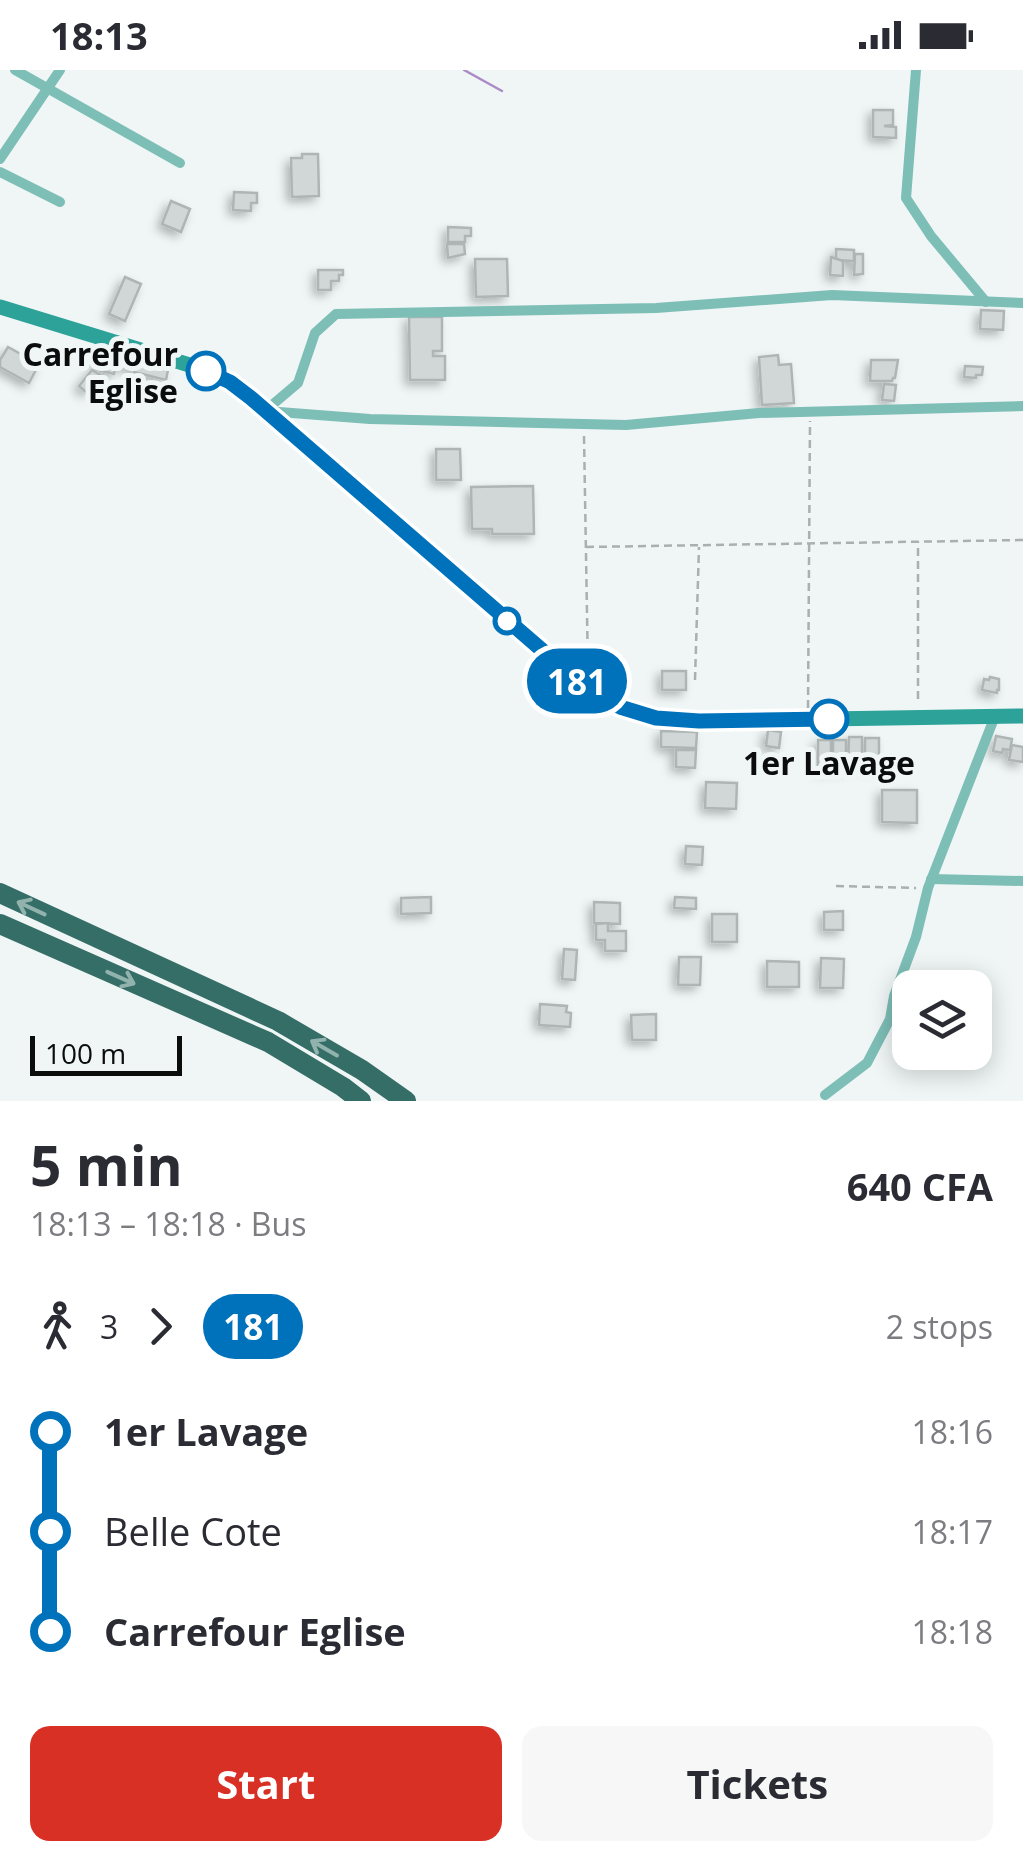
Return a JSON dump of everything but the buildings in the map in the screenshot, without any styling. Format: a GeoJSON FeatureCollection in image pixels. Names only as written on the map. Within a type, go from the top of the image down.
{"type":"FeatureCollection","features":[{"type":"Feature","properties":{"kind":"highway"},"geometry":{"type":"LineString","coordinates":[[0,893],[278,1021],[406,1101]]}},
{"type":"Feature","properties":{"kind":"highway"},"geometry":{"type":"LineString","coordinates":[[0,924],[268,1042],[361,1101]]}},
{"type":"Feature","properties":{"kind":"street"},"geometry":{"type":"LineString","coordinates":[[14,70],[180,163]]}},
{"type":"Feature","properties":{"kind":"street"},"geometry":{"type":"LineString","coordinates":[[0,159],[60,70]]}},
{"type":"Feature","properties":{"kind":"street"},"geometry":{"type":"LineString","coordinates":[[916,70],[906,198],[986,302]]}},
{"type":"Feature","properties":{"kind":"street"},"geometry":{"type":"LineString","coordinates":[[0,172],[60,202]]}},
{"type":"Feature","properties":{"kind":"street"},"geometry":{"type":"LineString","coordinates":[[266,411],[298,383],[314,333],[336,314],[656,308],[832,295],[1023,304]]}},
{"type":"Feature","properties":{"kind":"street"},"geometry":{"type":"LineString","coordinates":[[0,307],[230,382],[588,690],[620,707],[656,718],[699,721],[1023,716]]}},
{"type":"Feature","properties":{"kind":"street"},"geometry":{"type":"LineString","coordinates":[[266,411],[370,420],[626,425],[759,413],[1023,406]]}},
{"type":"Feature","properties":{"kind":"street"},"geometry":{"type":"LineString","coordinates":[[825,1096],[867,1063],[890,1019],[929,883],[995,716]]}},
{"type":"Feature","properties":{"kind":"street"},"geometry":{"type":"LineString","coordinates":[[929,883],[1023,881]]}},
{"type":"Feature","properties":{"kind":"path"},"geometry":{"type":"LineString","coordinates":[[808,720],[810,412]]}},
{"type":"Feature","properties":{"kind":"path"},"geometry":{"type":"LineString","coordinates":[[584,424],[588,690]]}},
{"type":"Feature","properties":{"kind":"path"},"geometry":{"type":"LineString","coordinates":[[586,547],[1023,540]]}},
{"type":"Feature","properties":{"kind":"path"},"geometry":{"type":"LineString","coordinates":[[918,542],[918,698]]}},
{"type":"Feature","properties":{"kind":"path"},"geometry":{"type":"LineString","coordinates":[[695,680],[699,545]]}},
{"type":"Feature","properties":{"kind":"path"},"geometry":{"type":"LineString","coordinates":[[836,886],[929,883]]}},
{"type":"Feature","properties":{"kind":"waterway"},"geometry":{"type":"LineString","coordinates":[[464,70],[502,91]]}},
{"type":"Feature","properties":{"kind":"bus line","name":"181"},"geometry":{"type":"LineString","coordinates":[[206,371],[251,398],[588,690],[620,707],[656,718],[829,719]]}},
{"type":"Feature","properties":{"kind":"place","name":"Carrefour Eglise"},"geometry":{"type":"Point","coordinates":[206,371]}},
{"type":"Feature","properties":{"kind":"place","name":"1er Lavage"},"geometry":{"type":"Point","coordinates":[829,719]}}]}
